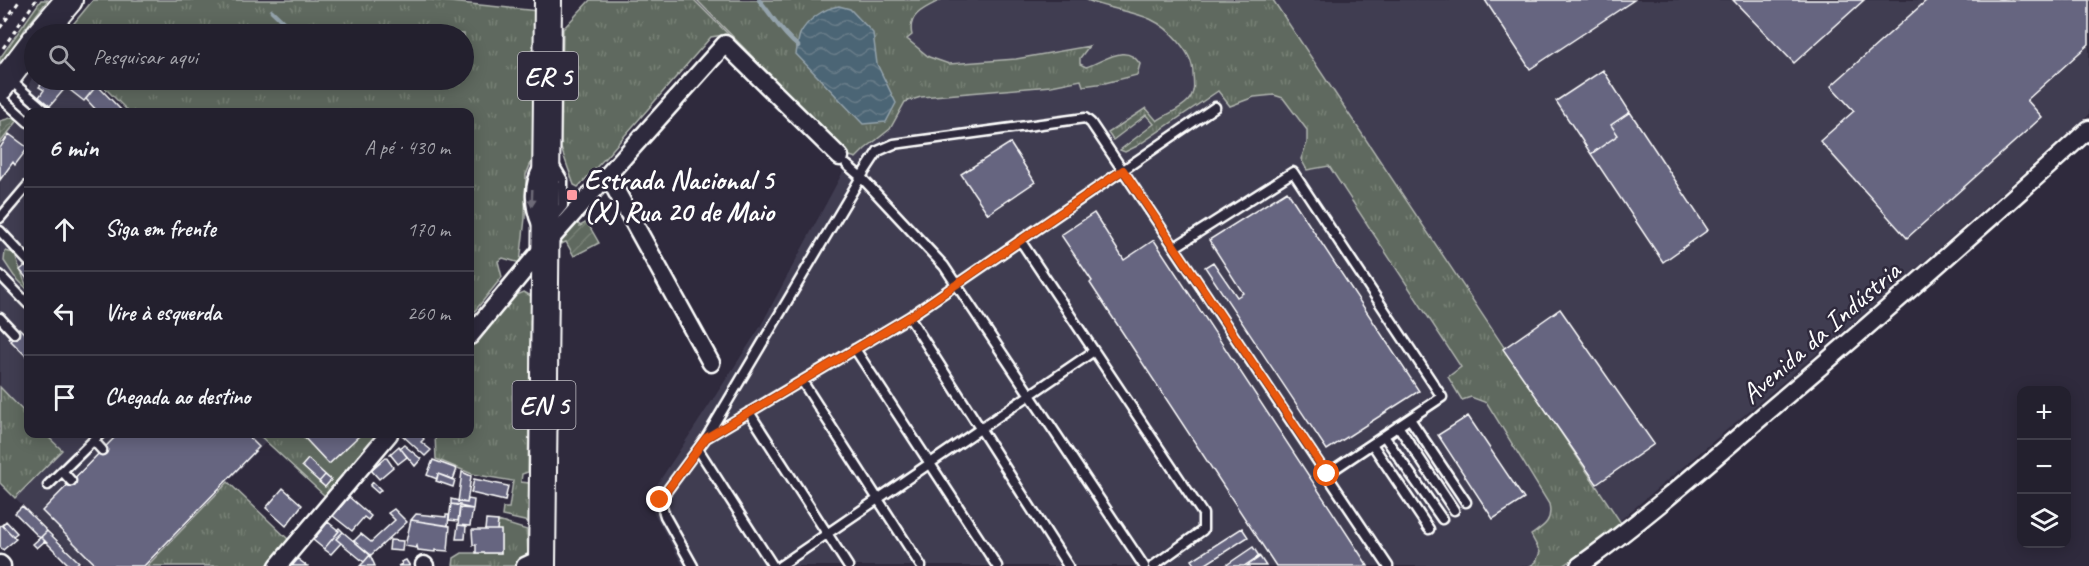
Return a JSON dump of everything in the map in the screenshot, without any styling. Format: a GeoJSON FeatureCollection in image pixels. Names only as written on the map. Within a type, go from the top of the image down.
{"type":"FeatureCollection","features":[{"type":"Feature","properties":{"kind":"main road"},"geometry":{"type":"LineString","coordinates":[[49,24],[69,0]]}},
{"type":"Feature","properties":{"kind":"main road","name":"ER 5"},"geometry":{"type":"LineString","coordinates":[[546,235],[548,0]]}},
{"type":"Feature","properties":{"kind":"main road"},"geometry":{"type":"LineString","coordinates":[[2,87],[24,56]]}},
{"type":"Feature","properties":{"kind":"main road","name":"EN 5"},"geometry":{"type":"LineString","coordinates":[[536,563],[546,235]]}},
{"type":"Feature","properties":{"kind":"street"},"geometry":{"type":"LineString","coordinates":[[474,331],[546,235],[608,176],[726,44],[843,161]]}},
{"type":"Feature","properties":{"kind":"street","name":"Avenida da Indústria"},"geometry":{"type":"LineString","coordinates":[[1579,566],[1613,542],[1686,482],[1918,284],[2089,129]]}},
{"type":"Feature","properties":{"kind":"street"},"geometry":{"type":"LineString","coordinates":[[608,176],[711,363]]}},
{"type":"Feature","properties":{"kind":"street"},"geometry":{"type":"LineString","coordinates":[[278,566],[385,438]]}},
{"type":"Feature","properties":{"kind":"lane"},"geometry":{"type":"LineString","coordinates":[[2,87],[40,108]]}},
{"type":"Feature","properties":{"kind":"lane"},"geometry":{"type":"LineString","coordinates":[[2,87],[24,117]]}},
{"type":"Feature","properties":{"kind":"lane"},"geometry":{"type":"LineString","coordinates":[[706,438],[909,317],[1215,107]]}},
{"type":"Feature","properties":{"kind":"lane"},"geometry":{"type":"LineString","coordinates":[[693,566],[660,500],[706,438],[878,151],[894,144],[1085,118],[1091,123],[1123,170],[1388,566]]}},
{"type":"Feature","properties":{"kind":"lane"},"geometry":{"type":"LineString","coordinates":[[843,161],[861,177],[944,266],[1144,566]]}},
{"type":"Feature","properties":{"kind":"lane"},"geometry":{"type":"LineString","coordinates":[[1175,248],[1293,172],[1442,397],[1327,474]]}},
{"type":"Feature","properties":{"kind":"lane"},"geometry":{"type":"LineString","coordinates":[[0,218],[24,194]]}},
{"type":"Feature","properties":{"kind":"lane"},"geometry":{"type":"LineString","coordinates":[[0,231],[24,257]]}},
{"type":"Feature","properties":{"kind":"lane"},"geometry":{"type":"LineString","coordinates":[[1020,240],[1203,514],[1203,530],[1153,566]]}},
{"type":"Feature","properties":{"kind":"lane"},"geometry":{"type":"LineString","coordinates":[[0,275],[24,300]]}},
{"type":"Feature","properties":{"kind":"lane"},"geometry":{"type":"LineString","coordinates":[[909,317],[1068,566]]}},
{"type":"Feature","properties":{"kind":"lane"},"geometry":{"type":"LineString","coordinates":[[0,318],[14,333]]}},
{"type":"Feature","properties":{"kind":"lane"},"geometry":{"type":"LineString","coordinates":[[855,349],[997,566]]}},
{"type":"Feature","properties":{"kind":"lane"},"geometry":{"type":"LineString","coordinates":[[780,566],[1094,351]]}},
{"type":"Feature","properties":{"kind":"lane"},"geometry":{"type":"LineString","coordinates":[[802,381],[921,566]]}},
{"type":"Feature","properties":{"kind":"lane"},"geometry":{"type":"LineString","coordinates":[[749,412],[848,566]]}},
{"type":"Feature","properties":{"kind":"lane"},"geometry":{"type":"LineString","coordinates":[[1410,419],[1466,502]]}},
{"type":"Feature","properties":{"kind":"lane"},"geometry":{"type":"LineString","coordinates":[[1398,426],[1454,510]]}},
{"type":"Feature","properties":{"kind":"lane"},"geometry":{"type":"LineString","coordinates":[[1384,436],[1442,519]]}},
{"type":"Feature","properties":{"kind":"lane"},"geometry":{"type":"LineString","coordinates":[[48,485],[95,438]]}},
{"type":"Feature","properties":{"kind":"lane"},"geometry":{"type":"LineString","coordinates":[[96,438],[102,450]]}},
{"type":"Feature","properties":{"kind":"lane"},"geometry":{"type":"LineString","coordinates":[[1371,444],[1430,529]]}},
{"type":"Feature","properties":{"kind":"lane"},"geometry":{"type":"LineString","coordinates":[[698,449],[773,566]]}},
{"type":"Feature","properties":{"kind":"lane"},"geometry":{"type":"LineString","coordinates":[[62,471],[71,481]]}},
{"type":"Feature","properties":{"kind":"path"},"geometry":{"type":"LineString","coordinates":[[0,27],[20,0]]}},
{"type":"Feature","properties":{"kind":"path"},"geometry":{"type":"LineString","coordinates":[[0,52],[36,0]]}},
{"type":"Feature","properties":{"kind":"shaded area"},"geometry":{"type":"Polygon","coordinates":[[[762,0],[2089,0],[2089,115],[1892,290],[1618,522],[1554,566],[683,566],[647,500],[759,329],[852,155],[762,0]]]}},
{"type":"Feature","properties":{"kind":"shaded area"},"geometry":{"type":"Polygon","coordinates":[[[31,90],[103,90],[121,108],[32,108],[38,99],[31,90]]]}},
{"type":"Feature","properties":{"kind":"shaded area"},"geometry":{"type":"Polygon","coordinates":[[[14,117],[23,120],[24,438],[376,438],[326,497],[266,442],[147,566],[85,566],[0,483],[0,121],[14,117]]]}},
{"type":"Feature","properties":{"kind":"green space"},"geometry":{"type":"Polygon","coordinates":[[[41,0],[48,0],[29,24],[24,24],[41,0]]]}},
{"type":"Feature","properties":{"kind":"green space"},"geometry":{"type":"Polygon","coordinates":[[[93,0],[430,0],[538,11],[538,146],[526,175],[525,218],[520,263],[503,258],[498,261],[502,277],[474,312],[474,108],[125,108],[107,90],[474,90],[474,24],[73,24],[93,0]]]}},
{"type":"Feature","properties":{"kind":"green space"},"geometry":{"type":"Polygon","coordinates":[[[590,0],[694,0],[733,39],[723,35],[711,37],[578,187],[574,185],[561,148],[563,29],[590,0]]]}},
{"type":"Feature","properties":{"kind":"green space"},"geometry":{"type":"Polygon","coordinates":[[[697,0],[941,0],[923,9],[915,17],[911,28],[912,35],[907,39],[929,57],[949,64],[1016,59],[1089,46],[1080,58],[1080,64],[1086,67],[1122,54],[1128,54],[1140,64],[1137,75],[1105,83],[1083,86],[1081,80],[1051,86],[921,97],[905,102],[890,129],[856,158],[850,156],[697,0]]]}},
{"type":"Feature","properties":{"kind":"green space"},"geometry":{"type":"Polygon","coordinates":[[[1087,0],[1273,0],[1623,526],[1563,566],[1530,566],[1536,562],[1540,552],[1531,535],[1548,519],[1549,504],[1487,403],[1471,397],[1462,400],[1448,377],[1461,367],[1329,166],[1307,170],[1301,159],[1307,143],[1307,130],[1283,98],[1274,95],[1254,97],[1230,106],[1218,91],[1137,146],[1125,152],[1120,150],[1154,124],[1146,115],[1113,140],[1108,133],[1146,108],[1157,121],[1188,101],[1194,88],[1192,65],[1179,42],[1158,23],[1087,0]]]}},
{"type":"Feature","properties":{"kind":"green space"},"geometry":{"type":"Polygon","coordinates":[[[24,24],[24,31],[0,69],[0,58],[24,24]]]}},
{"type":"Feature","properties":{"kind":"green space"},"geometry":{"type":"Polygon","coordinates":[[[14,117],[19,119],[0,143],[0,121],[14,117]]]}},
{"type":"Feature","properties":{"kind":"green space"},"geometry":{"type":"Polygon","coordinates":[[[587,222],[599,243],[574,256],[566,242],[561,244],[561,242],[578,223],[580,226],[587,222]]]}},
{"type":"Feature","properties":{"kind":"green space"},"geometry":{"type":"Polygon","coordinates":[[[5,251],[14,253],[24,280],[24,286],[14,276],[4,261],[5,251]]]}},
{"type":"Feature","properties":{"kind":"green space"},"geometry":{"type":"Polygon","coordinates":[[[524,292],[531,296],[528,472],[522,474],[521,482],[529,483],[529,522],[502,516],[503,508],[509,508],[513,481],[472,474],[436,459],[435,438],[474,438],[474,343],[512,297],[524,292]]]}},
{"type":"Feature","properties":{"kind":"green space"},"geometry":{"type":"Polygon","coordinates":[[[0,387],[24,412],[24,438],[49,438],[62,450],[15,498],[0,483],[0,387]]]}},
{"type":"Feature","properties":{"kind":"green space"},"geometry":{"type":"Polygon","coordinates":[[[262,438],[305,438],[329,464],[357,438],[376,438],[326,497],[262,438]]]}},
{"type":"Feature","properties":{"kind":"green space"},"geometry":{"type":"Polygon","coordinates":[[[228,482],[289,540],[266,566],[147,566],[228,482]]]}},
{"type":"Feature","properties":{"kind":"green space"},"geometry":{"type":"Polygon","coordinates":[[[498,521],[527,530],[528,560],[516,566],[453,566],[454,558],[462,553],[501,553],[501,531],[497,530],[498,521]]]}},
{"type":"Feature","properties":{"kind":"water"},"geometry":{"type":"Polygon","coordinates":[[[839,6],[850,9],[873,33],[877,64],[896,103],[886,122],[863,124],[796,54],[800,34],[807,24],[822,12],[839,6]]]}},
{"type":"Feature","properties":{"kind":"building"},"geometry":{"type":"Polygon","coordinates":[[[1485,0],[1634,0],[1530,69],[1485,0]]]}},
{"type":"Feature","properties":{"kind":"building"},"geometry":{"type":"Polygon","coordinates":[[[1733,0],[1864,0],[1794,63],[1733,0]]]}},
{"type":"Feature","properties":{"kind":"building"},"geometry":{"type":"Polygon","coordinates":[[[1927,0],[2089,0],[2089,44],[2027,100],[2042,117],[1907,238],[1820,141],[1854,111],[1831,86],[1927,0]]]}},
{"type":"Feature","properties":{"kind":"building"},"geometry":{"type":"Polygon","coordinates":[[[1603,70],[1630,112],[1611,125],[1618,135],[1591,154],[1556,101],[1603,70]]]}},
{"type":"Feature","properties":{"kind":"building"},"geometry":{"type":"Polygon","coordinates":[[[44,90],[63,90],[50,106],[39,97],[44,90]]]}},
{"type":"Feature","properties":{"kind":"building"},"geometry":{"type":"Polygon","coordinates":[[[70,90],[93,90],[84,101],[70,90]]]}},
{"type":"Feature","properties":{"kind":"building"},"geometry":{"type":"Polygon","coordinates":[[[93,90],[102,90],[119,108],[94,108],[86,99],[93,90]]]}},
{"type":"Feature","properties":{"kind":"building"},"geometry":{"type":"Polygon","coordinates":[[[1630,112],[1708,230],[1663,262],[1591,154],[1618,135],[1611,125],[1630,112]]]}},
{"type":"Feature","properties":{"kind":"building"},"geometry":{"type":"Polygon","coordinates":[[[9,134],[24,145],[24,153],[15,165],[13,162],[0,180],[0,148],[9,134]]]}},
{"type":"Feature","properties":{"kind":"building"},"geometry":{"type":"Polygon","coordinates":[[[1010,143],[1035,182],[988,214],[961,174],[1010,143]]]}},
{"type":"Feature","properties":{"kind":"building"},"geometry":{"type":"Polygon","coordinates":[[[1287,191],[1419,391],[1327,450],[1205,267],[1213,262],[1237,297],[1243,293],[1209,240],[1287,191]]]}},
{"type":"Feature","properties":{"kind":"building"},"geometry":{"type":"Polygon","coordinates":[[[1094,213],[1124,260],[1154,240],[1368,566],[1276,566],[1090,283],[1092,281],[1061,235],[1094,213]]]}},
{"type":"Feature","properties":{"kind":"building"},"geometry":{"type":"Polygon","coordinates":[[[1560,309],[1654,444],[1597,484],[1503,349],[1560,309]]]}},
{"type":"Feature","properties":{"kind":"building"},"geometry":{"type":"Polygon","coordinates":[[[19,328],[24,333],[24,354],[8,338],[19,328]]]}},
{"type":"Feature","properties":{"kind":"building"},"geometry":{"type":"Polygon","coordinates":[[[1468,416],[1524,499],[1493,519],[1438,435],[1468,416]]]}},
{"type":"Feature","properties":{"kind":"building"},"geometry":{"type":"Polygon","coordinates":[[[114,438],[250,438],[259,447],[144,566],[97,566],[42,511],[114,438]]]}},
{"type":"Feature","properties":{"kind":"building"},"geometry":{"type":"Polygon","coordinates":[[[305,438],[357,438],[329,464],[305,438]]]}},
{"type":"Feature","properties":{"kind":"building"},"geometry":{"type":"Polygon","coordinates":[[[405,438],[423,438],[421,442],[431,450],[425,456],[405,438]]]}},
{"type":"Feature","properties":{"kind":"building"},"geometry":{"type":"Polygon","coordinates":[[[404,445],[421,459],[415,466],[400,448],[404,445]]]}},
{"type":"Feature","properties":{"kind":"building"},"geometry":{"type":"Polygon","coordinates":[[[399,446],[407,457],[398,464],[390,454],[399,446]]]}},
{"type":"Feature","properties":{"kind":"building"},"geometry":{"type":"Polygon","coordinates":[[[386,457],[393,467],[379,479],[371,470],[386,457]]]}},
{"type":"Feature","properties":{"kind":"building"},"geometry":{"type":"Polygon","coordinates":[[[308,459],[331,480],[325,487],[302,466],[308,459]]]}},
{"type":"Feature","properties":{"kind":"building"},"geometry":{"type":"Polygon","coordinates":[[[433,460],[457,469],[453,480],[438,474],[437,479],[427,475],[433,460]]]}},
{"type":"Feature","properties":{"kind":"building"},"geometry":{"type":"Polygon","coordinates":[[[462,472],[471,476],[467,503],[458,502],[462,472]]]}},
{"type":"Feature","properties":{"kind":"building"},"geometry":{"type":"Polygon","coordinates":[[[438,474],[455,480],[453,487],[436,481],[438,474]]]}},
{"type":"Feature","properties":{"kind":"building"},"geometry":{"type":"Polygon","coordinates":[[[325,475],[331,480],[325,487],[319,482],[325,475]]]}},
{"type":"Feature","properties":{"kind":"building"},"geometry":{"type":"Polygon","coordinates":[[[474,479],[508,486],[505,501],[471,493],[474,479]]]}},
{"type":"Feature","properties":{"kind":"building"},"geometry":{"type":"Polygon","coordinates":[[[373,482],[381,490],[378,493],[370,486],[373,482]]]}},
{"type":"Feature","properties":{"kind":"building"},"geometry":{"type":"Polygon","coordinates":[[[283,488],[302,505],[286,526],[266,508],[283,488]]]}},
{"type":"Feature","properties":{"kind":"building"},"geometry":{"type":"Polygon","coordinates":[[[349,497],[371,516],[368,520],[364,517],[352,531],[333,516],[349,497]]]}},
{"type":"Feature","properties":{"kind":"building"},"geometry":{"type":"Polygon","coordinates":[[[451,499],[467,503],[468,499],[474,500],[473,509],[451,504],[451,499]]]}},
{"type":"Feature","properties":{"kind":"building"},"geometry":{"type":"Polygon","coordinates":[[[451,504],[460,505],[458,521],[449,520],[451,504]]]}},
{"type":"Feature","properties":{"kind":"building"},"geometry":{"type":"Polygon","coordinates":[[[22,506],[47,531],[40,538],[15,513],[22,506]]]}},
{"type":"Feature","properties":{"kind":"building"},"geometry":{"type":"Polygon","coordinates":[[[460,508],[473,509],[470,526],[458,525],[460,508]]]}},
{"type":"Feature","properties":{"kind":"building"},"geometry":{"type":"Polygon","coordinates":[[[394,509],[407,522],[371,555],[354,541],[361,534],[371,542],[395,520],[388,513],[394,509]]]}},
{"type":"Feature","properties":{"kind":"building"},"geometry":{"type":"Polygon","coordinates":[[[416,514],[446,517],[449,515],[448,526],[411,520],[416,514]]]}},
{"type":"Feature","properties":{"kind":"building"},"geometry":{"type":"Polygon","coordinates":[[[411,520],[450,526],[448,551],[435,550],[435,552],[418,550],[417,546],[416,548],[405,546],[411,520]]]}},
{"type":"Feature","properties":{"kind":"building"},"geometry":{"type":"Polygon","coordinates":[[[486,520],[498,521],[497,530],[485,530],[486,520]]]}},
{"type":"Feature","properties":{"kind":"building"},"geometry":{"type":"Polygon","coordinates":[[[6,521],[17,533],[13,536],[2,525],[6,521]]]}},
{"type":"Feature","properties":{"kind":"building"},"geometry":{"type":"Polygon","coordinates":[[[328,522],[339,531],[324,549],[313,540],[328,522]]]}},
{"type":"Feature","properties":{"kind":"building"},"geometry":{"type":"Polygon","coordinates":[[[2,525],[16,539],[3,550],[0,547],[0,526],[2,525]]]}},
{"type":"Feature","properties":{"kind":"building"},"geometry":{"type":"Polygon","coordinates":[[[458,525],[466,526],[465,539],[456,539],[458,525]]]}},
{"type":"Feature","properties":{"kind":"building"},"geometry":{"type":"Polygon","coordinates":[[[339,528],[343,532],[336,539],[341,543],[331,554],[324,549],[339,528]]]}},
{"type":"Feature","properties":{"kind":"building"},"geometry":{"type":"Polygon","coordinates":[[[1242,528],[1248,537],[1203,566],[1196,566],[1192,560],[1242,528]]]}},
{"type":"Feature","properties":{"kind":"building"},"geometry":{"type":"Polygon","coordinates":[[[472,530],[501,530],[501,553],[476,553],[472,530]]]}},
{"type":"Feature","properties":{"kind":"building"},"geometry":{"type":"Polygon","coordinates":[[[47,531],[79,562],[70,566],[41,537],[47,531]]]}},
{"type":"Feature","properties":{"kind":"building"},"geometry":{"type":"Polygon","coordinates":[[[343,532],[370,555],[364,562],[336,539],[343,532]]]}},
{"type":"Feature","properties":{"kind":"building"},"geometry":{"type":"Polygon","coordinates":[[[41,537],[45,541],[37,548],[33,544],[41,537]]]}},
{"type":"Feature","properties":{"kind":"building"},"geometry":{"type":"Polygon","coordinates":[[[390,540],[403,541],[402,551],[389,550],[390,540]]]}},
{"type":"Feature","properties":{"kind":"building"},"geometry":{"type":"Polygon","coordinates":[[[1253,547],[1259,556],[1244,566],[1225,566],[1253,547]]]}},
{"type":"Feature","properties":{"kind":"building"},"geometry":{"type":"Polygon","coordinates":[[[370,555],[375,566],[360,566],[364,562],[370,555]]]}},
{"type":"Feature","properties":{"kind":"building"},"geometry":{"type":"Polygon","coordinates":[[[1260,557],[1266,566],[1247,566],[1260,557]]]}},
{"type":"Feature","properties":{"kind":"building"},"geometry":{"type":"Polygon","coordinates":[[[298,559],[307,566],[292,566],[298,559]]]}},
{"type":"Feature","properties":{"kind":"building"},"geometry":{"type":"Polygon","coordinates":[[[406,560],[410,566],[398,566],[402,564],[401,562],[406,560]]]}},
{"type":"Feature","properties":{"kind":"waterway"},"geometry":{"type":"LineString","coordinates":[[759,0],[782,30],[798,46]]}},
{"type":"Feature","properties":{"kind":"waterway"},"geometry":{"type":"LineString","coordinates":[[272,11],[286,24]]}},
{"type":"Feature","properties":{"kind":"place","name":"Estrada Nacional 5 (X) Rua 20 de Maio"},"geometry":{"type":"Point","coordinates":[572,195]}},
{"type":"Feature","properties":{"kind":"route"},"geometry":{"type":"LineString","coordinates":[[660,500],[706,438],[909,317],[1123,170],[1327,474]]}}]}
